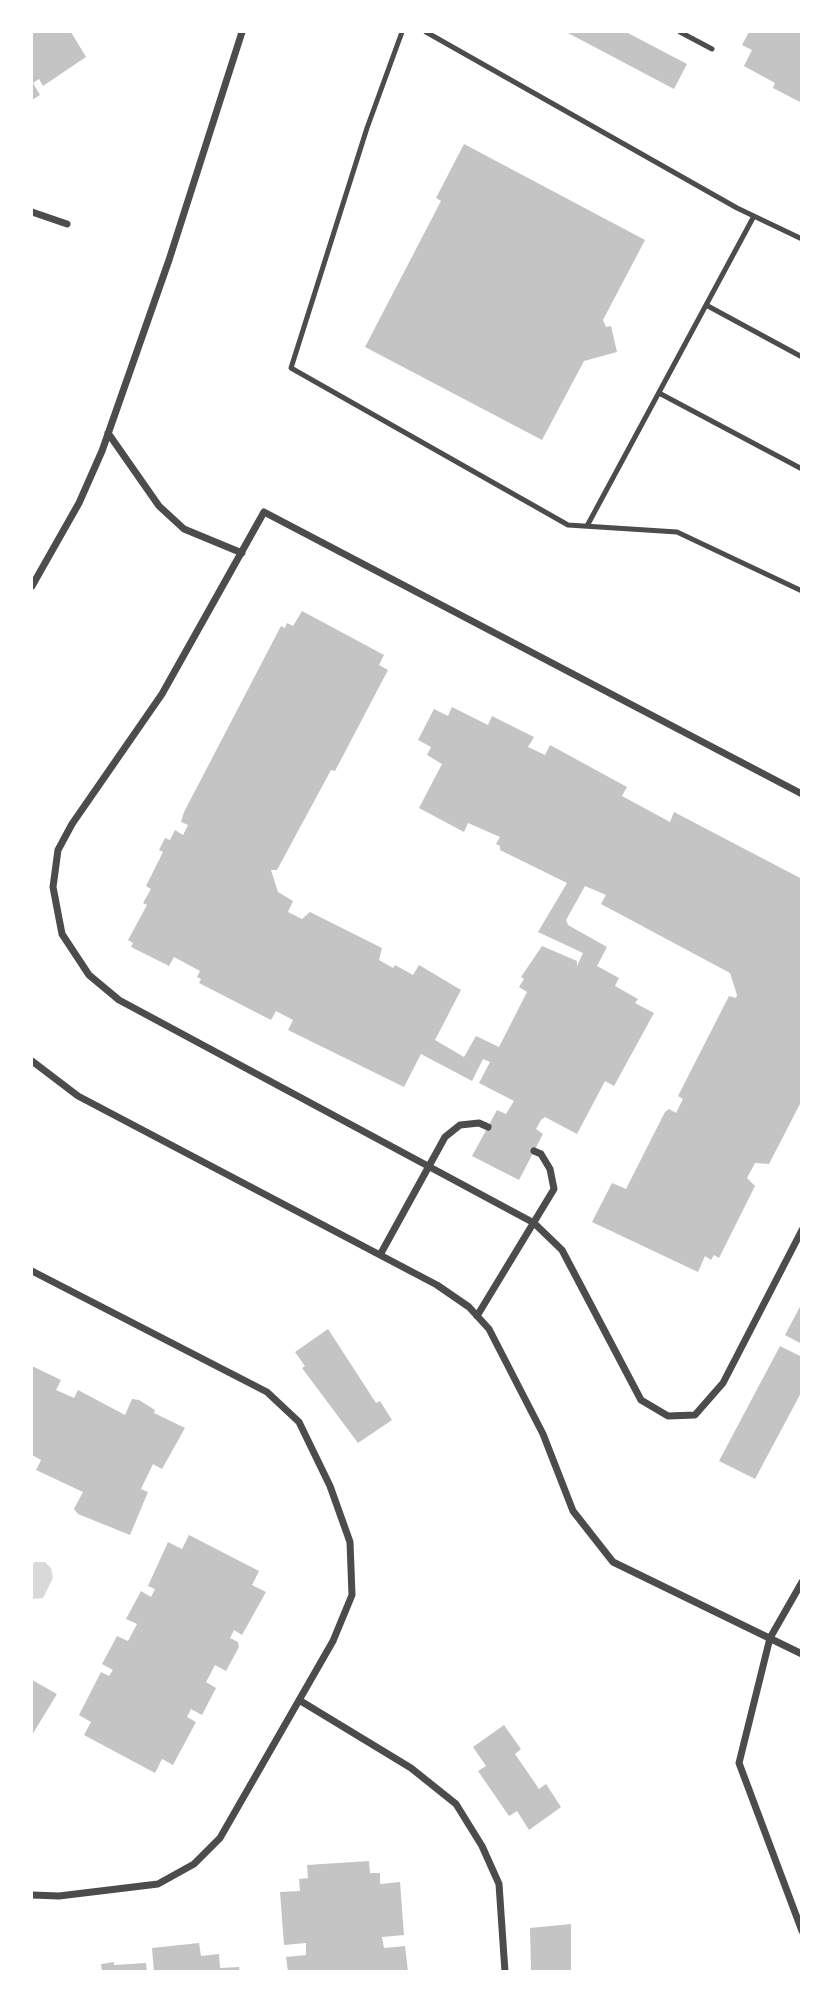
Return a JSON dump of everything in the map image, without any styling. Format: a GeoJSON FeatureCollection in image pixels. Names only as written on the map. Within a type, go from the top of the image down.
{"type":"FeatureCollection","features":[{"type":"Feature","properties":{"kind":"street"},"geometry":{"type":"LineString","coordinates":[[32,586],[79,503],[108,433],[242,32]]}},
{"type":"Feature","properties":{"kind":"street"},"geometry":{"type":"LineString","coordinates":[[32,212],[67,224]]}},
{"type":"Feature","properties":{"kind":"street"},"geometry":{"type":"LineString","coordinates":[[108,433],[159,506],[184,529],[242,553]]}},
{"type":"Feature","properties":{"kind":"street"},"geometry":{"type":"LineString","coordinates":[[802,794],[264,512],[162,694],[72,824],[58,850],[53,887],[62,934],[89,975],[120,1000],[430,1164],[534,1223],[562,1250],[640,1400],[668,1416],[695,1415],[723,1382],[802,1230]]}},
{"type":"Feature","properties":{"kind":"street"},"geometry":{"type":"LineString","coordinates":[[32,1061],[78,1096],[437,1285],[477,1316],[489,1329],[543,1434],[573,1511],[613,1562],[802,1654]]}},
{"type":"Feature","properties":{"kind":"street"},"geometry":{"type":"LineString","coordinates":[[380,1255],[445,1137],[460,1125],[479,1123],[488,1127]]}},
{"type":"Feature","properties":{"kind":"street"},"geometry":{"type":"LineString","coordinates":[[477,1316],[554,1189],[550,1169],[541,1154],[534,1151]]}},
{"type":"Feature","properties":{"kind":"street"},"geometry":{"type":"LineString","coordinates":[[32,1271],[267,1392],[299,1422],[330,1486],[350,1542],[352,1595],[333,1641],[220,1838],[194,1864],[158,1884],[59,1896],[32,1895]]}},
{"type":"Feature","properties":{"kind":"street"},"geometry":{"type":"LineString","coordinates":[[802,1582],[770,1638],[739,1763],[802,1931]]}},
{"type":"Feature","properties":{"kind":"street"},"geometry":{"type":"LineString","coordinates":[[299,1700],[411,1768],[456,1804],[482,1846],[499,1884],[505,1972]]}},
{"type":"Feature","properties":{"kind":"lane"},"geometry":{"type":"LineString","coordinates":[[402,32],[367,128],[291,368],[568,525],[677,532],[802,590]]}},
{"type":"Feature","properties":{"kind":"lane"},"geometry":{"type":"LineString","coordinates":[[426,32],[754,216],[802,239]]}},
{"type":"Feature","properties":{"kind":"lane"},"geometry":{"type":"LineString","coordinates":[[680,32],[712,49]]}},
{"type":"Feature","properties":{"kind":"lane"},"geometry":{"type":"LineString","coordinates":[[587,526],[754,216]]}},
{"type":"Feature","properties":{"kind":"lane"},"geometry":{"type":"LineString","coordinates":[[706,305],[802,357]]}},
{"type":"Feature","properties":{"kind":"lane"},"geometry":{"type":"LineString","coordinates":[[659,393],[802,469]]}},
{"type":"Feature","properties":{"kind":"shaded area"},"geometry":{"type":"Polygon","coordinates":[[[45,1562],[51,1568],[53,1578],[43,1598],[32,1599],[32,1564],[45,1562]]]}},
{"type":"Feature","properties":{"kind":"building"},"geometry":{"type":"Polygon","coordinates":[[[32,32],[71,32],[86,57],[43,86],[39,79],[33,83],[40,95],[32,100],[32,32]]]}},
{"type":"Feature","properties":{"kind":"building"},"geometry":{"type":"Polygon","coordinates":[[[566,32],[626,32],[687,64],[674,89],[566,32]]]}},
{"type":"Feature","properties":{"kind":"building"},"geometry":{"type":"Polygon","coordinates":[[[749,32],[802,32],[802,103],[773,88],[775,83],[744,66],[752,50],[742,45],[749,32]]]}},
{"type":"Feature","properties":{"kind":"building"},"geometry":{"type":"Polygon","coordinates":[[[464,144],[645,240],[603,320],[606,327],[611,326],[617,352],[584,361],[542,440],[365,347],[441,201],[436,198],[464,144]]]}},
{"type":"Feature","properties":{"kind":"building"},"geometry":{"type":"Polygon","coordinates":[[[302,611],[384,655],[379,665],[388,670],[335,771],[331,770],[277,870],[271,870],[278,892],[293,901],[288,912],[302,919],[310,912],[382,948],[379,960],[393,968],[395,965],[413,975],[419,965],[461,990],[435,1040],[464,1057],[476,1036],[499,1047],[527,992],[519,987],[524,979],[521,977],[542,946],[577,961],[577,966],[583,953],[538,932],[567,883],[500,850],[500,846],[496,844],[500,837],[468,823],[464,832],[419,808],[442,764],[427,755],[431,747],[418,740],[434,709],[448,716],[452,707],[488,725],[492,716],[534,737],[528,747],[545,755],[550,745],[627,787],[622,796],[670,822],[674,812],[802,879],[802,1100],[769,1164],[755,1163],[747,1178],[755,1186],[719,1258],[714,1255],[711,1260],[705,1256],[698,1272],[592,1222],[612,1183],[626,1189],[665,1112],[669,1109],[676,1113],[683,1099],[678,1096],[729,996],[736,998],[737,995],[730,973],[601,904],[606,895],[585,886],[566,920],[568,925],[607,947],[597,966],[619,978],[615,986],[638,999],[635,1003],[654,1013],[614,1086],[605,1081],[577,1134],[545,1117],[541,1120],[536,1129],[543,1134],[519,1180],[472,1156],[497,1110],[506,1114],[514,1101],[479,1083],[490,1062],[483,1059],[472,1081],[421,1054],[404,1087],[288,1030],[293,1020],[276,1011],[271,1020],[199,983],[201,979],[197,977],[200,971],[174,957],[169,966],[131,947],[133,943],[128,940],[147,905],[143,903],[151,889],[146,886],[163,852],[159,850],[165,838],[170,840],[175,830],[183,835],[188,825],[181,822],[184,812],[281,626],[285,628],[287,623],[293,626],[302,611]]]}},
{"type":"Feature","properties":{"kind":"building"},"geometry":{"type":"Polygon","coordinates":[[[802,1303],[802,1344],[785,1335],[802,1303]]]}},
{"type":"Feature","properties":{"kind":"building"},"geometry":{"type":"Polygon","coordinates":[[[328,1329],[376,1403],[380,1401],[392,1420],[358,1443],[302,1368],[305,1366],[295,1352],[328,1329]]]}},
{"type":"Feature","properties":{"kind":"building"},"geometry":{"type":"Polygon","coordinates":[[[780,1346],[802,1357],[802,1391],[755,1479],[719,1461],[780,1346]]]}},
{"type":"Feature","properties":{"kind":"building"},"geometry":{"type":"Polygon","coordinates":[[[32,1366],[61,1380],[56,1390],[74,1398],[78,1390],[125,1415],[132,1399],[139,1400],[155,1410],[154,1413],[185,1428],[162,1469],[153,1464],[141,1489],[148,1492],[130,1535],[78,1514],[74,1509],[83,1492],[36,1470],[41,1460],[32,1455],[32,1366]]]}},
{"type":"Feature","properties":{"kind":"building"},"geometry":{"type":"Polygon","coordinates":[[[189,1535],[259,1571],[252,1585],[266,1592],[242,1635],[234,1630],[230,1638],[238,1642],[239,1647],[226,1671],[215,1665],[206,1682],[216,1688],[202,1715],[191,1709],[187,1717],[196,1722],[173,1765],[162,1759],[155,1773],[84,1735],[91,1722],[79,1715],[101,1672],[109,1676],[113,1670],[102,1664],[117,1636],[128,1641],[137,1624],[126,1619],[141,1591],[151,1597],[155,1589],[148,1586],[168,1542],[182,1549],[189,1535]]]}},
{"type":"Feature","properties":{"kind":"building"},"geometry":{"type":"Polygon","coordinates":[[[32,1680],[57,1694],[32,1735],[32,1680]]]}},
{"type":"Feature","properties":{"kind":"building"},"geometry":{"type":"Polygon","coordinates":[[[504,1725],[521,1749],[515,1754],[539,1789],[546,1784],[561,1807],[529,1830],[517,1811],[509,1816],[478,1771],[486,1766],[473,1747],[504,1725]]]}},
{"type":"Feature","properties":{"kind":"building"},"geometry":{"type":"Polygon","coordinates":[[[369,1861],[370,1873],[380,1873],[380,1884],[400,1882],[404,1935],[382,1937],[384,1948],[405,1946],[408,1972],[288,1972],[286,1957],[306,1955],[306,1943],[284,1945],[280,1892],[300,1891],[299,1879],[308,1878],[307,1865],[369,1861]]]}},
{"type":"Feature","properties":{"kind":"building"},"geometry":{"type":"Polygon","coordinates":[[[571,1924],[571,1972],[531,1972],[530,1928],[571,1924]]]}},
{"type":"Feature","properties":{"kind":"building"},"geometry":{"type":"Polygon","coordinates":[[[199,1943],[201,1956],[219,1954],[220,1968],[239,1967],[240,1972],[154,1972],[152,1948],[199,1943]]]}},
{"type":"Feature","properties":{"kind":"building"},"geometry":{"type":"Polygon","coordinates":[[[114,1962],[114,1965],[146,1963],[147,1972],[102,1972],[101,1964],[114,1962]]]}}]}
